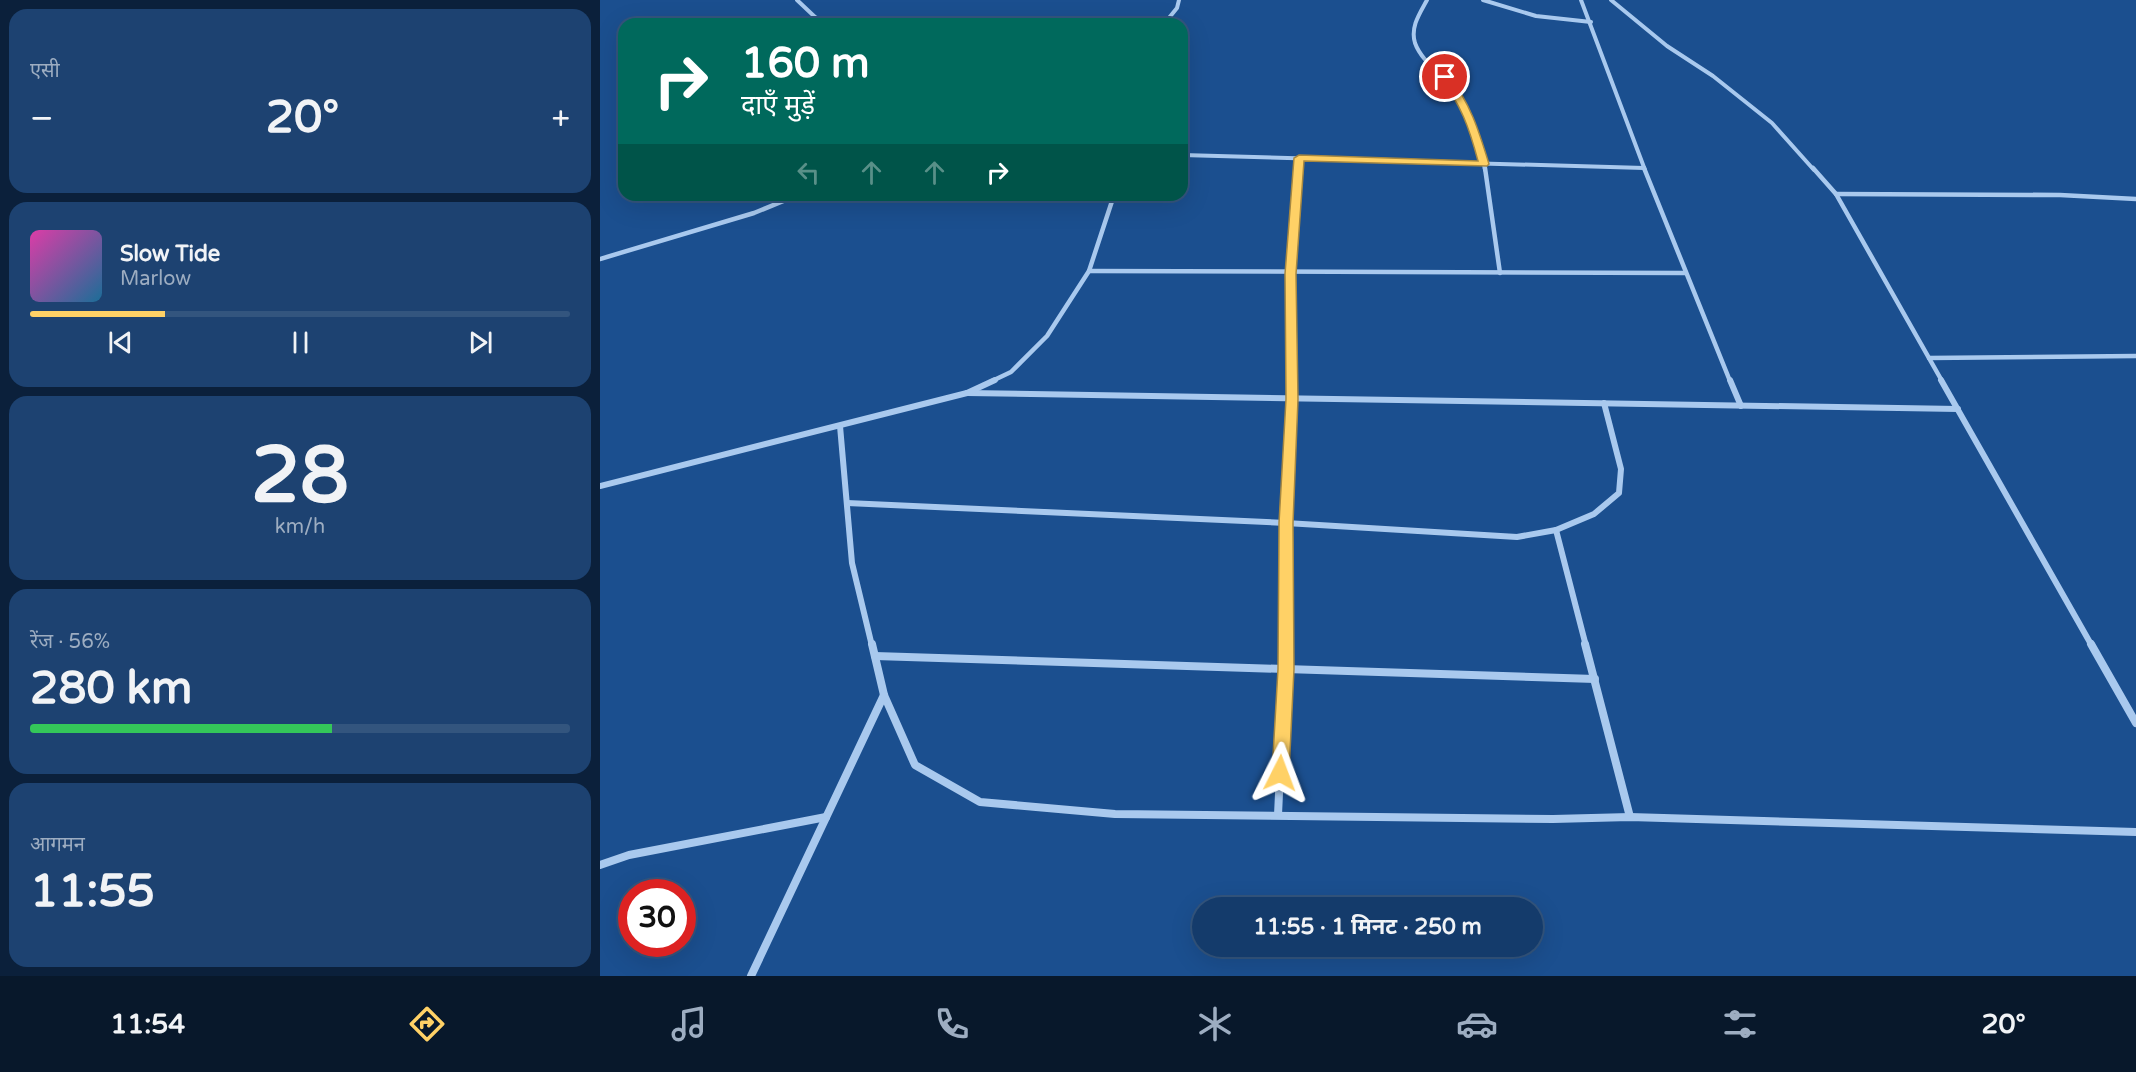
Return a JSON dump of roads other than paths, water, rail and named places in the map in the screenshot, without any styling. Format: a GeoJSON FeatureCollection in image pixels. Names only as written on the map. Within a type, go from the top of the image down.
{"type":"FeatureCollection","features":[{"type":"Feature","properties":{"kind":"street"},"geometry":{"type":"LineString","coordinates":[[797,0],[817,18]]}},
{"type":"Feature","properties":{"kind":"street"},"geometry":{"type":"LineString","coordinates":[[1169,18],[1177,8],[1179,0]]}},
{"type":"Feature","properties":{"kind":"street"},"geometry":{"type":"LineString","coordinates":[[1427,0],[1414,25],[1416,43],[1428,61],[1457,92],[1471,119],[1484,164],[1500,273]]}},
{"type":"Feature","properties":{"kind":"street"},"geometry":{"type":"LineString","coordinates":[[1483,0],[1516,13],[1548,19],[1591,22]]}},
{"type":"Feature","properties":{"kind":"street"},"geometry":{"type":"LineString","coordinates":[[1581,0],[1685,273],[1741,406]]}},
{"type":"Feature","properties":{"kind":"street"},"geometry":{"type":"LineString","coordinates":[[1611,0],[1667,46],[1713,76],[1772,123],[1836,194],[2136,723]]}},
{"type":"Feature","properties":{"kind":"street"},"geometry":{"type":"LineString","coordinates":[[1188,155],[1644,168]]}},
{"type":"Feature","properties":{"kind":"street"},"geometry":{"type":"LineString","coordinates":[[1278,815],[1286,669],[1286,523],[1292,399],[1291,274],[1299,158]]}},
{"type":"Feature","properties":{"kind":"street"},"geometry":{"type":"LineString","coordinates":[[1836,194],[2060,195],[2136,199]]}},
{"type":"Feature","properties":{"kind":"street"},"geometry":{"type":"LineString","coordinates":[[600,259],[754,213],[783,201]]}},
{"type":"Feature","properties":{"kind":"street"},"geometry":{"type":"LineString","coordinates":[[600,486],[967,393],[1011,372],[1047,336],[1089,271],[1112,201]]}},
{"type":"Feature","properties":{"kind":"street"},"geometry":{"type":"LineString","coordinates":[[1089,271],[1291,274],[1685,273]]}},
{"type":"Feature","properties":{"kind":"street"},"geometry":{"type":"LineString","coordinates":[[1929,358],[2136,356]]}},
{"type":"Feature","properties":{"kind":"street"},"geometry":{"type":"LineString","coordinates":[[967,393],[1958,409]]}},
{"type":"Feature","properties":{"kind":"street"},"geometry":{"type":"LineString","coordinates":[[847,503],[1286,523],[1517,537],[1556,530],[1594,514],[1619,493],[1621,469],[1604,404]]}},
{"type":"Feature","properties":{"kind":"street"},"geometry":{"type":"LineString","coordinates":[[840,426],[852,564],[884,695],[915,765],[980,802],[1114,814],[1553,819],[1630,817],[2136,832]]}},
{"type":"Feature","properties":{"kind":"street"},"geometry":{"type":"LineString","coordinates":[[1556,530],[1630,817]]}},
{"type":"Feature","properties":{"kind":"street"},"geometry":{"type":"LineString","coordinates":[[875,656],[1595,679]]}},
{"type":"Feature","properties":{"kind":"street"},"geometry":{"type":"LineString","coordinates":[[751,976],[884,695]]}},
{"type":"Feature","properties":{"kind":"street"},"geometry":{"type":"LineString","coordinates":[[600,865],[629,855],[826,817]]}}]}
